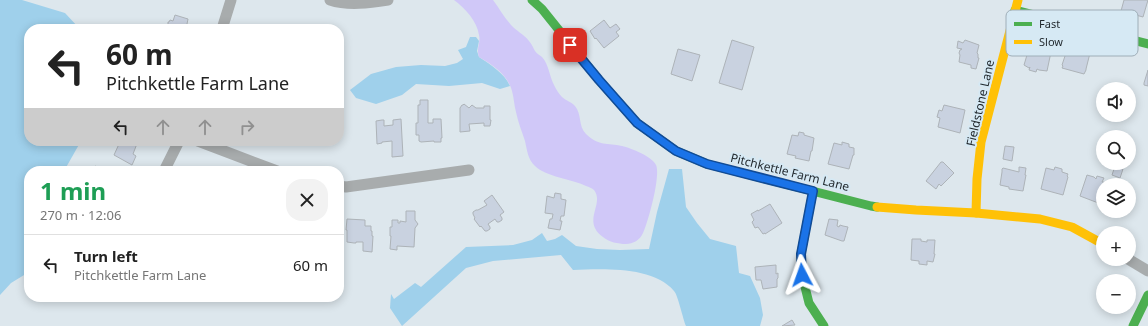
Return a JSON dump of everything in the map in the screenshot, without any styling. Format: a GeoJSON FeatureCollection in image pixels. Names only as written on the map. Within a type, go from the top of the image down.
{"type":"FeatureCollection","features":[{"type":"Feature","properties":{"kind":"street"},"geometry":{"type":"LineString","coordinates":[[224,24],[232,0]]}},
{"type":"Feature","properties":{"kind":"street"},"geometry":{"type":"LineString","coordinates":[[330,0],[352,3],[388,0]]}},
{"type":"Feature","properties":{"kind":"street","name":"Pitchkettle Farm Lane"},"geometry":{"type":"LineString","coordinates":[[532,0],[542,9],[599,80],[637,123],[676,151],[707,164],[871,206],[1040,219],[1072,227],[1096,240]]}},
{"type":"Feature","properties":{"kind":"street","name":"Fieldstone Lane"},"geometry":{"type":"LineString","coordinates":[[1015,10],[1018,0]]}},
{"type":"Feature","properties":{"kind":"street"},"geometry":{"type":"LineString","coordinates":[[1138,41],[1148,44]]}},
{"type":"Feature","properties":{"kind":"street","name":"Fieldstone Lane"},"geometry":{"type":"LineString","coordinates":[[976,213],[977,179],[981,142],[1006,45]]}},
{"type":"Feature","properties":{"kind":"street"},"geometry":{"type":"LineString","coordinates":[[166,166],[176,146]]}},
{"type":"Feature","properties":{"kind":"street"},"geometry":{"type":"LineString","coordinates":[[211,146],[264,166]]}},
{"type":"Feature","properties":{"kind":"street"},"geometry":{"type":"LineString","coordinates":[[344,187],[469,170]]}},
{"type":"Feature","properties":{"kind":"street"},"geometry":{"type":"LineString","coordinates":[[813,191],[801,254],[802,275],[809,303],[824,326]]}},
{"type":"Feature","properties":{"kind":"street"},"geometry":{"type":"LineString","coordinates":[[1136,264],[1148,271]]}},
{"type":"Feature","properties":{"kind":"street"},"geometry":{"type":"LineString","coordinates":[[1132,326],[1143,317],[1148,295]]}},
{"type":"Feature","properties":{"kind":"shaded area"},"geometry":{"type":"Polygon","coordinates":[[[0,0],[22,0],[65,13],[75,24],[24,24],[24,146],[78,146],[67,166],[24,166],[24,275],[11,283],[0,295],[0,0]]]}},
{"type":"Feature","properties":{"kind":"shaded area"},"geometry":{"type":"Polygon","coordinates":[[[454,0],[493,0],[511,25],[531,43],[536,52],[542,57],[548,67],[552,81],[562,97],[574,105],[577,109],[582,127],[586,134],[595,141],[622,146],[636,151],[654,162],[657,170],[657,178],[651,210],[642,235],[638,240],[629,244],[620,244],[605,239],[597,231],[594,225],[593,219],[597,195],[594,190],[546,173],[533,164],[528,155],[510,85],[499,71],[490,63],[479,57],[479,38],[476,25],[466,11],[454,0]]]}},
{"type":"Feature","properties":{"kind":"shaded area"},"geometry":{"type":"Polygon","coordinates":[[[470,37],[476,37],[479,41],[477,51],[479,57],[501,73],[510,86],[500,89],[482,83],[449,86],[416,84],[402,95],[376,104],[356,98],[350,90],[371,74],[396,67],[421,65],[445,66],[457,63],[463,59],[458,50],[466,47],[470,37]]]}},
{"type":"Feature","properties":{"kind":"shaded area"},"geometry":{"type":"Polygon","coordinates":[[[669,169],[682,169],[686,207],[710,239],[736,246],[739,273],[750,276],[760,298],[763,315],[760,326],[686,326],[676,293],[665,283],[654,277],[627,271],[598,269],[573,270],[561,255],[493,261],[466,268],[402,326],[390,308],[391,294],[394,299],[415,283],[421,287],[466,247],[513,245],[532,240],[542,233],[547,241],[562,235],[576,246],[620,250],[649,249],[657,212],[669,169]]]}},
{"type":"Feature","properties":{"kind":"building"},"geometry":{"type":"Polygon","coordinates":[[[1124,0],[1148,0],[1143,17],[1138,16],[1138,10],[1121,10],[1124,0]]]}},
{"type":"Feature","properties":{"kind":"building"},"geometry":{"type":"Polygon","coordinates":[[[175,15],[188,19],[187,24],[168,24],[170,20],[173,21],[175,15]]]}},
{"type":"Feature","properties":{"kind":"building"},"geometry":{"type":"Polygon","coordinates":[[[604,20],[610,28],[616,24],[620,29],[616,32],[619,36],[604,48],[596,38],[595,39],[590,31],[604,20]]]}},
{"type":"Feature","properties":{"kind":"building"},"geometry":{"type":"Polygon","coordinates":[[[732,40],[754,47],[742,90],[719,83],[732,40]]]}},
{"type":"Feature","properties":{"kind":"building"},"geometry":{"type":"Polygon","coordinates":[[[965,40],[979,45],[977,53],[979,58],[976,69],[971,68],[971,65],[959,62],[959,53],[962,49],[957,48],[958,41],[963,43],[965,40]]]}},
{"type":"Feature","properties":{"kind":"building"},"geometry":{"type":"Polygon","coordinates":[[[678,49],[700,55],[692,81],[671,74],[678,49]]]}},
{"type":"Feature","properties":{"kind":"building"},"geometry":{"type":"Polygon","coordinates":[[[1027,56],[1050,56],[1047,71],[1037,69],[1036,72],[1029,70],[1030,67],[1029,68],[1024,65],[1027,56]]]}},
{"type":"Feature","properties":{"kind":"building"},"geometry":{"type":"Polygon","coordinates":[[[1065,56],[1089,56],[1084,74],[1062,68],[1065,56]]]}},
{"type":"Feature","properties":{"kind":"building"},"geometry":{"type":"Polygon","coordinates":[[[1148,70],[1148,86],[1144,85],[1144,83],[1148,70]]]}},
{"type":"Feature","properties":{"kind":"building"},"geometry":{"type":"Polygon","coordinates":[[[420,100],[428,100],[428,123],[433,123],[433,119],[441,119],[441,142],[421,142],[419,141],[419,135],[416,135],[418,105],[420,105],[420,100]]]}},
{"type":"Feature","properties":{"kind":"building"},"geometry":{"type":"Polygon","coordinates":[[[464,104],[469,108],[472,105],[476,108],[490,106],[490,126],[484,126],[484,123],[469,124],[470,131],[460,132],[460,108],[464,104]]]}},
{"type":"Feature","properties":{"kind":"building"},"geometry":{"type":"Polygon","coordinates":[[[944,105],[965,110],[960,133],[938,127],[940,118],[937,117],[939,110],[942,111],[944,105]]]}},
{"type":"Feature","properties":{"kind":"building"},"geometry":{"type":"Polygon","coordinates":[[[401,119],[403,156],[392,157],[392,141],[377,144],[376,121],[384,120],[384,126],[393,125],[393,120],[401,119]]]}},
{"type":"Feature","properties":{"kind":"building"},"geometry":{"type":"Polygon","coordinates":[[[799,132],[814,138],[809,161],[795,158],[796,156],[787,154],[792,135],[798,136],[799,132]]]}},
{"type":"Feature","properties":{"kind":"building"},"geometry":{"type":"Polygon","coordinates":[[[842,142],[849,144],[849,147],[854,148],[854,155],[849,169],[828,164],[834,143],[842,145],[842,142]]]}},
{"type":"Feature","properties":{"kind":"building"},"geometry":{"type":"Polygon","coordinates":[[[118,146],[136,146],[133,154],[136,156],[132,165],[114,155],[118,146]]]}},
{"type":"Feature","properties":{"kind":"building"},"geometry":{"type":"Polygon","coordinates":[[[1005,146],[1014,147],[1012,161],[1003,159],[1005,146]]]}},
{"type":"Feature","properties":{"kind":"building"},"geometry":{"type":"Polygon","coordinates":[[[941,162],[943,162],[954,173],[941,186],[939,184],[936,189],[926,181],[941,162]]]}},
{"type":"Feature","properties":{"kind":"building"},"geometry":{"type":"Polygon","coordinates":[[[1019,167],[1026,168],[1023,191],[1009,189],[1009,187],[1000,185],[1003,168],[1019,172],[1019,167]]]}},
{"type":"Feature","properties":{"kind":"building"},"geometry":{"type":"Polygon","coordinates":[[[1055,167],[1062,169],[1062,172],[1068,174],[1063,195],[1041,189],[1046,168],[1054,170],[1055,167]]]}},
{"type":"Feature","properties":{"kind":"building"},"geometry":{"type":"Polygon","coordinates":[[[1114,170],[1123,170],[1120,178],[1112,175],[1114,170]]]}},
{"type":"Feature","properties":{"kind":"building"},"geometry":{"type":"Polygon","coordinates":[[[1087,175],[1094,177],[1096,179],[1096,202],[1080,196],[1087,175]]]}},
{"type":"Feature","properties":{"kind":"building"},"geometry":{"type":"Polygon","coordinates":[[[555,193],[561,194],[561,199],[566,200],[564,216],[561,216],[560,221],[562,221],[560,230],[548,228],[553,214],[545,213],[547,196],[554,198],[555,193]]]}},
{"type":"Feature","properties":{"kind":"building"},"geometry":{"type":"Polygon","coordinates":[[[492,195],[504,212],[500,215],[502,220],[497,222],[495,219],[488,224],[490,229],[485,231],[474,219],[473,212],[487,205],[484,201],[492,195]]]}},
{"type":"Feature","properties":{"kind":"building"},"geometry":{"type":"Polygon","coordinates":[[[770,204],[782,223],[763,234],[758,227],[755,228],[752,222],[754,220],[751,214],[770,204]]]}},
{"type":"Feature","properties":{"kind":"building"},"geometry":{"type":"Polygon","coordinates":[[[406,211],[415,211],[415,220],[418,224],[415,228],[414,247],[397,246],[397,250],[390,249],[390,227],[392,227],[392,220],[398,220],[398,223],[400,223],[400,221],[406,222],[406,211]]]}},
{"type":"Feature","properties":{"kind":"building"},"geometry":{"type":"Polygon","coordinates":[[[347,219],[365,220],[365,226],[371,226],[373,236],[372,252],[363,251],[363,242],[347,242],[347,219]]]}},
{"type":"Feature","properties":{"kind":"building"},"geometry":{"type":"Polygon","coordinates":[[[829,219],[838,220],[837,226],[839,227],[840,225],[848,227],[844,241],[825,235],[829,219]]]}},
{"type":"Feature","properties":{"kind":"building"},"geometry":{"type":"Polygon","coordinates":[[[912,239],[921,239],[921,241],[927,242],[927,240],[935,240],[935,254],[933,262],[927,261],[927,265],[919,264],[919,261],[911,260],[912,239]]]}},
{"type":"Feature","properties":{"kind":"building"},"geometry":{"type":"Polygon","coordinates":[[[776,265],[776,274],[778,273],[777,287],[763,289],[761,280],[756,280],[755,267],[776,265]]]}},
{"type":"Feature","properties":{"kind":"building"},"geometry":{"type":"Polygon","coordinates":[[[792,320],[795,325],[782,326],[792,320]]]}},
{"type":"Feature","properties":{"kind":"traffic: fast"},"geometry":{"type":"LineString","coordinates":[[532,0],[542,9],[599,80],[637,123],[676,151],[707,164],[877,207]]}},
{"type":"Feature","properties":{"kind":"traffic: fast"},"geometry":{"type":"LineString","coordinates":[[1138,41],[1148,44]]}},
{"type":"Feature","properties":{"kind":"traffic: fast"},"geometry":{"type":"LineString","coordinates":[[813,191],[801,254],[802,275],[809,303],[824,326]]}},
{"type":"Feature","properties":{"kind":"traffic: fast"},"geometry":{"type":"LineString","coordinates":[[1133,326],[1148,295]]}},
{"type":"Feature","properties":{"kind":"traffic: slow"},"geometry":{"type":"LineString","coordinates":[[1015,10],[1018,0]]}},
{"type":"Feature","properties":{"kind":"traffic: slow"},"geometry":{"type":"LineString","coordinates":[[976,213],[977,179],[981,142],[1006,46]]}},
{"type":"Feature","properties":{"kind":"traffic: slow"},"geometry":{"type":"LineString","coordinates":[[877,207],[976,213],[1040,219],[1072,227],[1096,240]]}},
{"type":"Feature","properties":{"kind":"route"},"geometry":{"type":"LineString","coordinates":[[570,45],[637,123],[676,151],[707,164],[813,191],[801,254],[802,275]]}}]}
